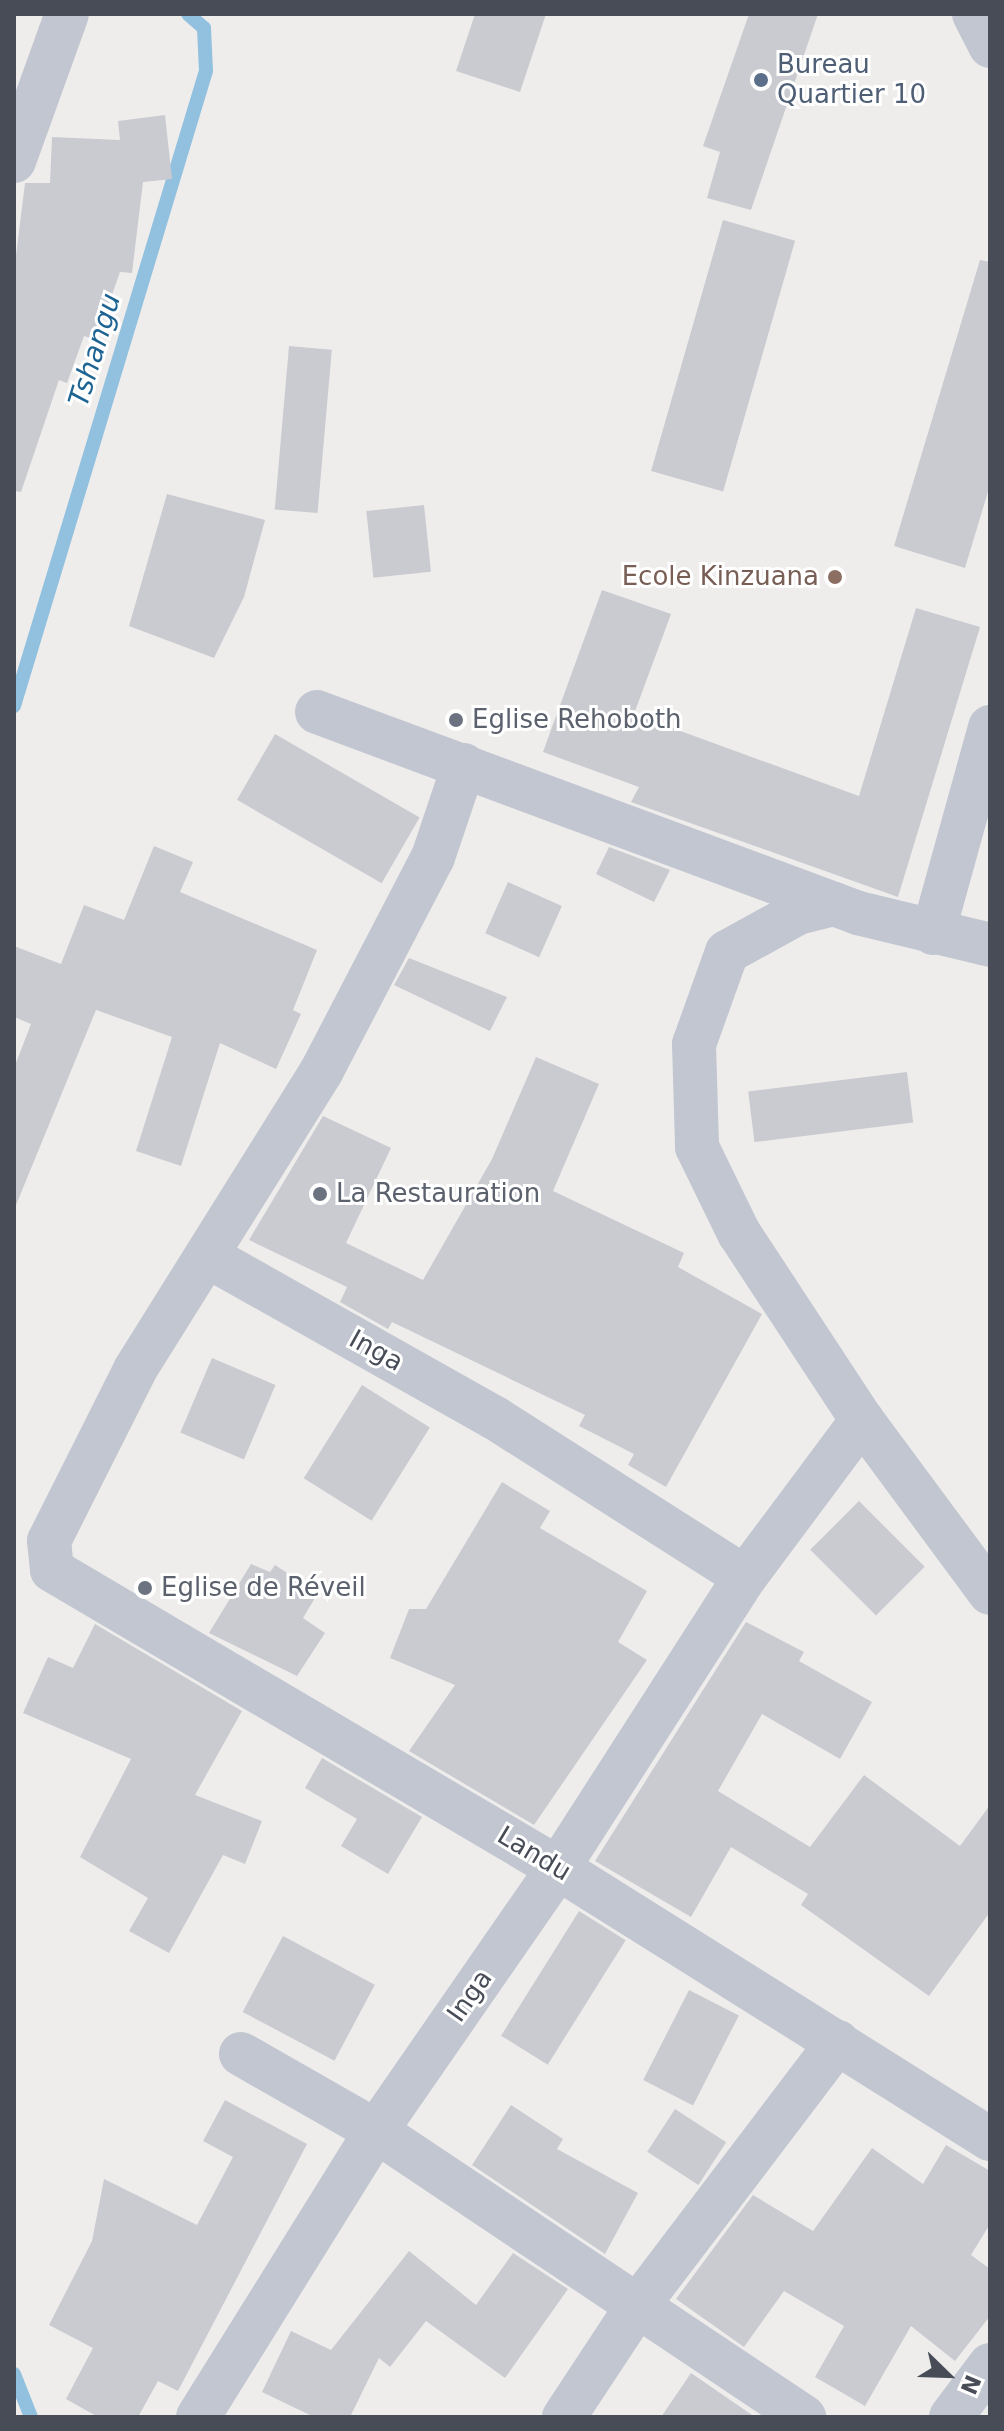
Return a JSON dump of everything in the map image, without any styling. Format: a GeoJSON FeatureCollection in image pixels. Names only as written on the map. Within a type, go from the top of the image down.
{"type":"FeatureCollection","features":[{"type":"Feature","properties":{"kind":"street"},"geometry":{"type":"LineString","coordinates":[[14,161],[67,14]]}},
{"type":"Feature","properties":{"kind":"street"},"geometry":{"type":"LineString","coordinates":[[974,14],[990,46]]}},
{"type":"Feature","properties":{"kind":"street"},"geometry":{"type":"LineString","coordinates":[[317,712],[834,904],[933,933],[990,945]]}},
{"type":"Feature","properties":{"kind":"street"},"geometry":{"type":"LineString","coordinates":[[933,933],[990,727]]}},
{"type":"Feature","properties":{"kind":"street"},"geometry":{"type":"LineString","coordinates":[[209,1257],[374,972],[433,857],[464,765]]}},
{"type":"Feature","properties":{"kind":"street"},"geometry":{"type":"LineString","coordinates":[[834,904],[798,913],[727,952],[694,1044],[697,1147],[739,1233],[862,1420],[990,1593]]}},
{"type":"Feature","properties":{"kind":"street","name":"Inga"},"geometry":{"type":"LineString","coordinates":[[209,1257],[495,1418],[745,1577]]}},
{"type":"Feature","properties":{"kind":"street","name":"Landu"},"geometry":{"type":"LineString","coordinates":[[209,1257],[135,1370],[49,1541],[52,1570],[558,1868],[990,2139]]}},
{"type":"Feature","properties":{"kind":"street","name":"Inga"},"geometry":{"type":"LineString","coordinates":[[198,2417],[376,2131],[558,1868],[745,1577],[862,1420]]}},
{"type":"Feature","properties":{"kind":"street"},"geometry":{"type":"LineString","coordinates":[[564,2417],[636,2308],[838,2042]]}},
{"type":"Feature","properties":{"kind":"street"},"geometry":{"type":"LineString","coordinates":[[241,2054],[376,2131],[636,2308],[804,2417]]}},
{"type":"Feature","properties":{"kind":"street"},"geometry":{"type":"LineString","coordinates":[[951,2417],[990,2365]]}},
{"type":"Feature","properties":{"kind":"building"},"geometry":{"type":"Polygon","coordinates":[[[475,14],[546,14],[520,92],[456,71],[475,14]]]}},
{"type":"Feature","properties":{"kind":"building","name":"Bureau Quartier 10"},"geometry":{"type":"Polygon","coordinates":[[[749,14],[818,14],[751,210],[707,198],[720,152],[703,146],[749,14]]]}},
{"type":"Feature","properties":{"kind":"building"},"geometry":{"type":"Polygon","coordinates":[[[165,115],[172,179],[143,182],[132,273],[120,272],[96,340],[84,336],[67,383],[59,380],[21,492],[14,491],[14,272],[25,183],[50,183],[52,137],[120,140],[118,121],[165,115]]]}},
{"type":"Feature","properties":{"kind":"building"},"geometry":{"type":"Polygon","coordinates":[[[723,220],[795,241],[723,492],[651,471],[723,220]]]}},
{"type":"Feature","properties":{"kind":"building"},"geometry":{"type":"Polygon","coordinates":[[[980,260],[990,262],[990,485],[965,568],[894,546],[980,260]]]}},
{"type":"Feature","properties":{"kind":"building"},"geometry":{"type":"Polygon","coordinates":[[[289,346],[332,350],[318,513],[275,509],[289,346]]]}},
{"type":"Feature","properties":{"kind":"building"},"geometry":{"type":"Polygon","coordinates":[[[167,494],[265,520],[244,597],[214,658],[129,626],[167,494]]]}},
{"type":"Feature","properties":{"kind":"building"},"geometry":{"type":"Polygon","coordinates":[[[424,505],[431,572],[373,578],[366,511],[424,505]]]}},
{"type":"Feature","properties":{"kind":"building"},"geometry":{"type":"Polygon","coordinates":[[[602,590],[671,614],[634,714],[859,796],[916,608],[980,627],[898,897],[631,802],[639,787],[543,752],[602,590]]]}},
{"type":"Feature","properties":{"kind":"building"},"geometry":{"type":"Polygon","coordinates":[[[275,734],[420,818],[382,883],[237,800],[275,734]]]}},
{"type":"Feature","properties":{"kind":"building"},"geometry":{"type":"Polygon","coordinates":[[[154,846],[193,862],[180,892],[317,950],[293,1010],[301,1014],[276,1069],[220,1043],[181,1166],[136,1151],[172,1037],[96,1010],[14,1210],[14,1068],[31,1024],[14,1017],[14,946],[61,964],[84,905],[124,920],[154,846]]]}},
{"type":"Feature","properties":{"kind":"building"},"geometry":{"type":"Polygon","coordinates":[[[609,847],[670,870],[654,902],[596,874],[609,847]]]}},
{"type":"Feature","properties":{"kind":"building"},"geometry":{"type":"Polygon","coordinates":[[[508,882],[562,906],[539,957],[485,933],[508,882]]]}},
{"type":"Feature","properties":{"kind":"building"},"geometry":{"type":"Polygon","coordinates":[[[409,958],[507,997],[490,1031],[394,985],[409,958]]]}},
{"type":"Feature","properties":{"kind":"building"},"geometry":{"type":"Polygon","coordinates":[[[536,1057],[599,1084],[553,1191],[684,1253],[678,1267],[762,1314],[666,1487],[628,1465],[634,1454],[579,1426],[585,1415],[392,1322],[388,1329],[340,1302],[347,1287],[249,1240],[323,1116],[391,1148],[346,1243],[423,1280],[492,1159],[536,1057]]]}},
{"type":"Feature","properties":{"kind":"building"},"geometry":{"type":"Polygon","coordinates":[[[907,1072],[913,1123],[754,1142],[748,1091],[907,1072]]]}},
{"type":"Feature","properties":{"kind":"building"},"geometry":{"type":"Polygon","coordinates":[[[212,1358],[276,1385],[244,1460],[180,1433],[212,1358]]]}},
{"type":"Feature","properties":{"kind":"building"},"geometry":{"type":"Polygon","coordinates":[[[362,1385],[430,1427],[372,1521],[304,1478],[362,1385]]]}},
{"type":"Feature","properties":{"kind":"building"},"geometry":{"type":"Polygon","coordinates":[[[502,1482],[550,1511],[540,1528],[647,1591],[618,1642],[647,1660],[534,1825],[409,1751],[455,1685],[390,1658],[409,1609],[426,1609],[502,1482]]]}},
{"type":"Feature","properties":{"kind":"building"},"geometry":{"type":"Polygon","coordinates":[[[859,1501],[925,1567],[876,1616],[810,1550],[859,1501]]]}},
{"type":"Feature","properties":{"kind":"building"},"geometry":{"type":"Polygon","coordinates":[[[251,1564],[270,1572],[275,1565],[318,1593],[303,1618],[325,1633],[297,1676],[209,1633],[251,1564]]]}},
{"type":"Feature","properties":{"kind":"building"},"geometry":{"type":"Polygon","coordinates":[[[746,1622],[804,1652],[799,1661],[872,1702],[840,1759],[762,1714],[718,1791],[810,1847],[864,1775],[960,1846],[990,1805],[990,1912],[929,1996],[801,1905],[808,1894],[731,1847],[691,1917],[595,1861],[746,1622]]]}},
{"type":"Feature","properties":{"kind":"building"},"geometry":{"type":"Polygon","coordinates":[[[95,1624],[242,1711],[195,1795],[262,1821],[245,1864],[223,1855],[169,1953],[129,1931],[148,1898],[80,1857],[131,1759],[23,1713],[48,1657],[73,1668],[95,1624]]]}},
{"type":"Feature","properties":{"kind":"building"},"geometry":{"type":"Polygon","coordinates":[[[322,1758],[422,1817],[388,1874],[341,1846],[357,1819],[305,1788],[322,1758]]]}},
{"type":"Feature","properties":{"kind":"building"},"geometry":{"type":"Polygon","coordinates":[[[579,1911],[626,1940],[548,2065],[501,2036],[579,1911]]]}},
{"type":"Feature","properties":{"kind":"building"},"geometry":{"type":"Polygon","coordinates":[[[283,1936],[375,1985],[334,2061],[243,2012],[283,1936]]]}},
{"type":"Feature","properties":{"kind":"building"},"geometry":{"type":"Polygon","coordinates":[[[689,1990],[739,2015],[693,2105],[643,2080],[689,1990]]]}},
{"type":"Feature","properties":{"kind":"building"},"geometry":{"type":"Polygon","coordinates":[[[225,2100],[307,2144],[178,2391],[158,2381],[138,2417],[98,2417],[66,2399],[93,2348],[49,2325],[92,2241],[104,2179],[197,2225],[233,2157],[203,2141],[225,2100]]]}},
{"type":"Feature","properties":{"kind":"building"},"geometry":{"type":"Polygon","coordinates":[[[511,2105],[563,2139],[557,2149],[638,2193],[605,2254],[472,2165],[511,2105]]]}},
{"type":"Feature","properties":{"kind":"building"},"geometry":{"type":"Polygon","coordinates":[[[675,2109],[726,2142],[698,2185],[647,2152],[675,2109]]]}},
{"type":"Feature","properties":{"kind":"building"},"geometry":{"type":"Polygon","coordinates":[[[946,2145],[990,2171],[990,2224],[971,2255],[990,2269],[990,2316],[955,2361],[911,2326],[865,2406],[815,2377],[844,2326],[784,2291],[744,2347],[676,2299],[753,2195],[813,2231],[872,2148],[923,2184],[946,2145]]]}},
{"type":"Feature","properties":{"kind":"building"},"geometry":{"type":"Polygon","coordinates":[[[409,2251],[476,2305],[513,2253],[568,2289],[505,2378],[426,2321],[390,2367],[379,2358],[350,2417],[314,2417],[262,2392],[291,2331],[331,2350],[409,2251]]]}},
{"type":"Feature","properties":{"kind":"building"},"geometry":{"type":"Polygon","coordinates":[[[691,2373],[755,2417],[661,2417],[691,2373]]]}},
{"type":"Feature","properties":{"kind":"waterway","name":"Tshangu"},"geometry":{"type":"LineString","coordinates":[[14,706],[206,71],[204,28],[188,14]]}},
{"type":"Feature","properties":{"kind":"waterway","name":"Tshangu"},"geometry":{"type":"LineString","coordinates":[[14,2374],[31,2417]]}},
{"type":"Feature","properties":{"kind":"place","name":"Bureau Quartier 10"},"geometry":{"type":"Point","coordinates":[761,80]}},
{"type":"Feature","properties":{"kind":"place","name":"Ecole Kinzuana"},"geometry":{"type":"Point","coordinates":[835,577]}},
{"type":"Feature","properties":{"kind":"place","name":"Eglise Rehoboth"},"geometry":{"type":"Point","coordinates":[456,720]}},
{"type":"Feature","properties":{"kind":"place","name":"La Restauration"},"geometry":{"type":"Point","coordinates":[320,1194]}},
{"type":"Feature","properties":{"kind":"place","name":"Eglise de Réveil"},"geometry":{"type":"Point","coordinates":[145,1588]}}]}
